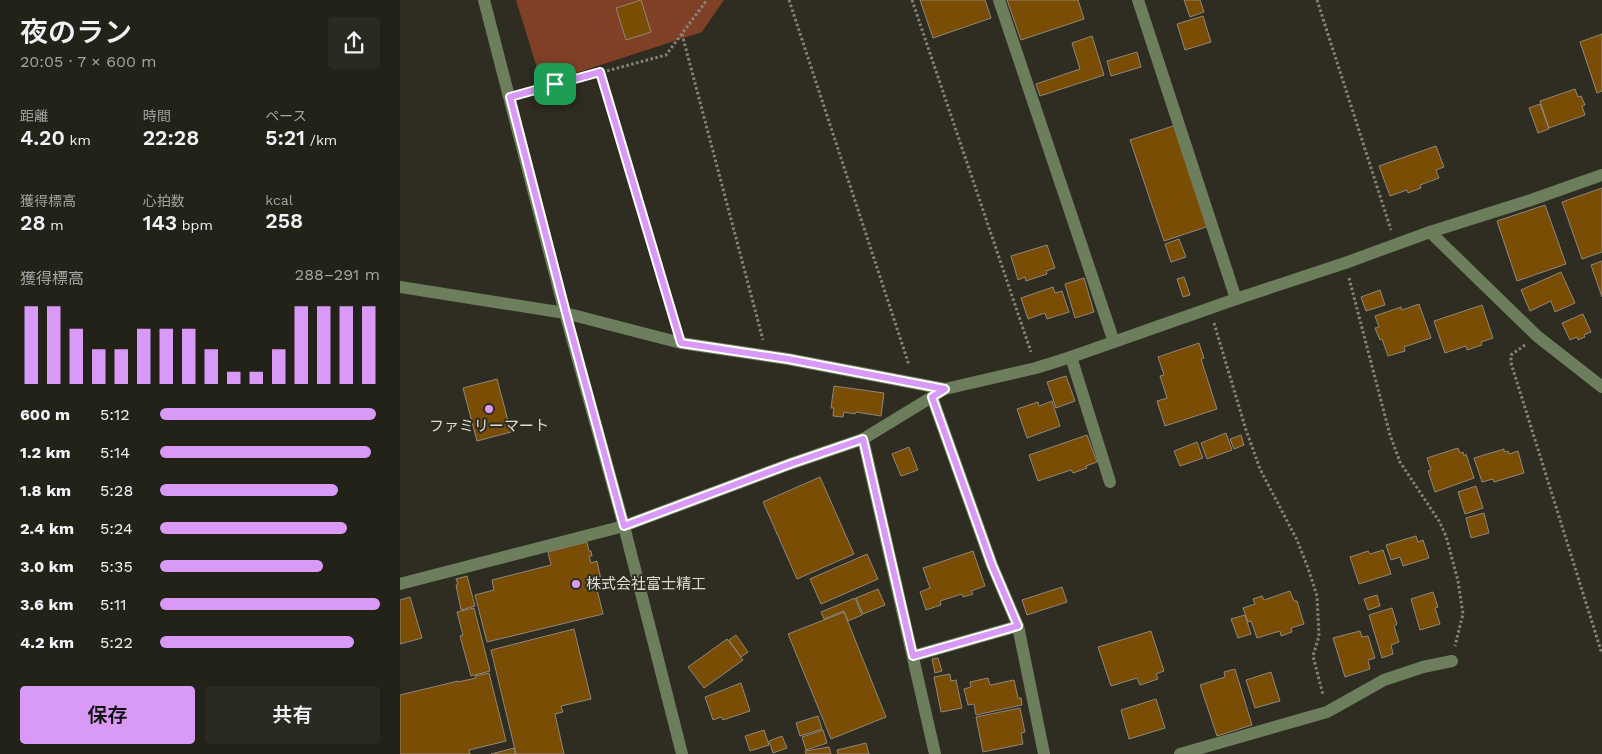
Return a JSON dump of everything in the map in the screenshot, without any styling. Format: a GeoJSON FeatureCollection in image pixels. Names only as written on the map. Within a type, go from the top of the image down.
{"type":"FeatureCollection","features":[{"type":"Feature","properties":{"kind":"street"},"geometry":{"type":"LineString","coordinates":[[484,0],[624,526],[682,754]]}},
{"type":"Feature","properties":{"kind":"street"},"geometry":{"type":"LineString","coordinates":[[999,0],[1114,342]]}},
{"type":"Feature","properties":{"kind":"street"},"geometry":{"type":"LineString","coordinates":[[1138,0],[1236,299]]}},
{"type":"Feature","properties":{"kind":"street"},"geometry":{"type":"LineString","coordinates":[[400,584],[624,526],[863,439],[945,389],[1036,368],[1071,357],[1430,232],[1532,200],[1602,175]]}},
{"type":"Feature","properties":{"kind":"street"},"geometry":{"type":"LineString","coordinates":[[1430,232],[1537,336],[1602,387]]}},
{"type":"Feature","properties":{"kind":"street"},"geometry":{"type":"LineString","coordinates":[[400,287],[566,313],[681,343],[768,356],[945,389]]}},
{"type":"Feature","properties":{"kind":"street"},"geometry":{"type":"LineString","coordinates":[[1071,357],[1110,482]]}},
{"type":"Feature","properties":{"kind":"street"},"geometry":{"type":"LineString","coordinates":[[932,397],[992,565],[1018,626],[1044,754]]}},
{"type":"Feature","properties":{"kind":"street"},"geometry":{"type":"LineString","coordinates":[[863,439],[936,754]]}},
{"type":"Feature","properties":{"kind":"street"},"geometry":{"type":"LineString","coordinates":[[913,656],[1018,626]]}},
{"type":"Feature","properties":{"kind":"street"},"geometry":{"type":"LineString","coordinates":[[1180,754],[1327,712],[1384,680],[1423,667],[1452,661]]}},
{"type":"Feature","properties":{"kind":"path"},"geometry":{"type":"LineString","coordinates":[[510,97],[666,55],[707,0]]}},
{"type":"Feature","properties":{"kind":"path"},"geometry":{"type":"LineString","coordinates":[[789,0],[915,382]]}},
{"type":"Feature","properties":{"kind":"path"},"geometry":{"type":"LineString","coordinates":[[912,0],[1036,368]]}},
{"type":"Feature","properties":{"kind":"path"},"geometry":{"type":"LineString","coordinates":[[1316,0],[1395,245]]}},
{"type":"Feature","properties":{"kind":"path"},"geometry":{"type":"LineString","coordinates":[[682,34],[768,356]]}},
{"type":"Feature","properties":{"kind":"path"},"geometry":{"type":"LineString","coordinates":[[600,72],[681,343]]}},
{"type":"Feature","properties":{"kind":"path"},"geometry":{"type":"LineString","coordinates":[[1345,263],[1390,435],[1400,462],[1446,536],[1458,580],[1463,614],[1452,661]]}},
{"type":"Feature","properties":{"kind":"path"},"geometry":{"type":"LineString","coordinates":[[1209,308],[1246,430],[1260,469],[1298,540],[1308,568],[1316,596],[1318,636],[1313,656],[1327,712]]}},
{"type":"Feature","properties":{"kind":"path"},"geometry":{"type":"LineString","coordinates":[[1537,336],[1511,356],[1511,363],[1602,654]]}},
{"type":"Feature","properties":{"kind":"shaded area"},"geometry":{"type":"Polygon","coordinates":[[[516,0],[724,0],[702,32],[542,84],[516,0]]]}},
{"type":"Feature","properties":{"kind":"building"},"geometry":{"type":"Polygon","coordinates":[[[641,0],[651,32],[626,40],[616,8],[641,0]]]}},
{"type":"Feature","properties":{"kind":"building"},"geometry":{"type":"Polygon","coordinates":[[[920,0],[985,0],[991,18],[933,38],[920,0]]]}},
{"type":"Feature","properties":{"kind":"building"},"geometry":{"type":"Polygon","coordinates":[[[1007,0],[1078,0],[1084,19],[1021,40],[1007,0]]]}},
{"type":"Feature","properties":{"kind":"building"},"geometry":{"type":"Polygon","coordinates":[[[1184,0],[1200,0],[1204,12],[1190,17],[1184,0]]]}},
{"type":"Feature","properties":{"kind":"building"},"geometry":{"type":"Polygon","coordinates":[[[1203,16],[1211,42],[1185,50],[1177,24],[1203,16]]]}},
{"type":"Feature","properties":{"kind":"building"},"geometry":{"type":"Polygon","coordinates":[[[1602,34],[1602,91],[1597,93],[1580,42],[1602,34]]]}},
{"type":"Feature","properties":{"kind":"building"},"geometry":{"type":"Polygon","coordinates":[[[1092,36],[1104,75],[1040,96],[1036,84],[1080,69],[1072,43],[1092,36]]]}},
{"type":"Feature","properties":{"kind":"building"},"geometry":{"type":"Polygon","coordinates":[[[1137,52],[1141,67],[1111,76],[1107,61],[1137,52]]]}},
{"type":"Feature","properties":{"kind":"building"},"geometry":{"type":"Polygon","coordinates":[[[1575,89],[1578,97],[1581,96],[1585,105],[1582,106],[1585,115],[1549,128],[1540,101],[1575,89]]]}},
{"type":"Feature","properties":{"kind":"building"},"geometry":{"type":"Polygon","coordinates":[[[1540,104],[1549,129],[1538,133],[1529,108],[1540,104]]]}},
{"type":"Feature","properties":{"kind":"building"},"geometry":{"type":"Polygon","coordinates":[[[1176,125],[1209,226],[1164,241],[1130,140],[1176,125]]]}},
{"type":"Feature","properties":{"kind":"building"},"geometry":{"type":"Polygon","coordinates":[[[1436,146],[1444,167],[1436,170],[1439,178],[1420,185],[1421,188],[1408,193],[1407,190],[1390,196],[1379,166],[1436,146]]]}},
{"type":"Feature","properties":{"kind":"building"},"geometry":{"type":"Polygon","coordinates":[[[1602,188],[1602,252],[1582,259],[1562,202],[1602,188]]]}},
{"type":"Feature","properties":{"kind":"building"},"geometry":{"type":"Polygon","coordinates":[[[1545,205],[1566,264],[1517,281],[1497,221],[1545,205]]]}},
{"type":"Feature","properties":{"kind":"building"},"geometry":{"type":"Polygon","coordinates":[[[1179,239],[1186,257],[1171,262],[1165,244],[1179,239]]]}},
{"type":"Feature","properties":{"kind":"building"},"geometry":{"type":"Polygon","coordinates":[[[1047,245],[1055,268],[1046,271],[1047,274],[1026,281],[1025,277],[1018,280],[1011,256],[1047,245]]]}},
{"type":"Feature","properties":{"kind":"building"},"geometry":{"type":"Polygon","coordinates":[[[1602,261],[1602,297],[1591,265],[1602,261]]]}},
{"type":"Feature","properties":{"kind":"building"},"geometry":{"type":"Polygon","coordinates":[[[1561,272],[1575,303],[1555,312],[1551,301],[1530,311],[1521,290],[1561,272]]]}},
{"type":"Feature","properties":{"kind":"building"},"geometry":{"type":"Polygon","coordinates":[[[1184,277],[1190,295],[1183,297],[1177,279],[1184,277]]]}},
{"type":"Feature","properties":{"kind":"building"},"geometry":{"type":"Polygon","coordinates":[[[1084,278],[1094,312],[1075,318],[1065,284],[1084,278]]]}},
{"type":"Feature","properties":{"kind":"building"},"geometry":{"type":"Polygon","coordinates":[[[1053,287],[1055,293],[1062,291],[1069,312],[1047,319],[1045,313],[1028,319],[1021,298],[1053,287]]]}},
{"type":"Feature","properties":{"kind":"building"},"geometry":{"type":"Polygon","coordinates":[[[1380,290],[1385,305],[1366,311],[1361,297],[1380,290]]]}},
{"type":"Feature","properties":{"kind":"building"},"geometry":{"type":"Polygon","coordinates":[[[1419,304],[1431,338],[1404,347],[1405,351],[1388,356],[1382,339],[1380,340],[1375,328],[1379,327],[1375,316],[1401,307],[1402,310],[1419,304]]]}},
{"type":"Feature","properties":{"kind":"building"},"geometry":{"type":"Polygon","coordinates":[[[1482,305],[1493,338],[1481,342],[1482,345],[1467,350],[1466,346],[1445,353],[1434,321],[1482,305]]]}},
{"type":"Feature","properties":{"kind":"building"},"geometry":{"type":"Polygon","coordinates":[[[1583,314],[1591,332],[1578,340],[1577,337],[1570,340],[1562,323],[1583,314]]]}},
{"type":"Feature","properties":{"kind":"building"},"geometry":{"type":"Polygon","coordinates":[[[1199,343],[1204,358],[1201,359],[1217,409],[1165,426],[1157,401],[1167,398],[1160,376],[1164,375],[1158,357],[1199,343]]]}},
{"type":"Feature","properties":{"kind":"building"},"geometry":{"type":"Polygon","coordinates":[[[1066,376],[1075,401],[1056,408],[1047,382],[1066,376]]]}},
{"type":"Feature","properties":{"kind":"building"},"geometry":{"type":"Polygon","coordinates":[[[497,379],[511,432],[477,441],[463,388],[497,379]]]}},
{"type":"Feature","properties":{"kind":"building"},"geometry":{"type":"Polygon","coordinates":[[[834,386],[884,393],[881,416],[844,412],[843,417],[833,416],[834,408],[831,408],[834,386]]]}},
{"type":"Feature","properties":{"kind":"building"},"geometry":{"type":"Polygon","coordinates":[[[1052,401],[1060,426],[1027,438],[1017,409],[1038,402],[1039,406],[1052,401]]]}},
{"type":"Feature","properties":{"kind":"building"},"geometry":{"type":"Polygon","coordinates":[[[1226,433],[1232,450],[1207,459],[1201,443],[1226,433]]]}},
{"type":"Feature","properties":{"kind":"building"},"geometry":{"type":"Polygon","coordinates":[[[1087,435],[1097,462],[1073,473],[1071,470],[1038,481],[1029,455],[1087,435]]]}},
{"type":"Feature","properties":{"kind":"building"},"geometry":{"type":"Polygon","coordinates":[[[1241,435],[1244,445],[1234,449],[1230,439],[1241,435]]]}},
{"type":"Feature","properties":{"kind":"building"},"geometry":{"type":"Polygon","coordinates":[[[1197,442],[1203,458],[1180,466],[1174,451],[1197,442]]]}},
{"type":"Feature","properties":{"kind":"building"},"geometry":{"type":"Polygon","coordinates":[[[909,447],[918,470],[901,476],[892,454],[909,447]]]}},
{"type":"Feature","properties":{"kind":"building"},"geometry":{"type":"Polygon","coordinates":[[[1458,448],[1460,453],[1463,452],[1464,456],[1466,454],[1474,478],[1435,492],[1428,471],[1431,470],[1427,458],[1458,448]]]}},
{"type":"Feature","properties":{"kind":"building"},"geometry":{"type":"Polygon","coordinates":[[[1504,449],[1504,452],[1508,451],[1509,454],[1518,451],[1524,473],[1494,482],[1493,479],[1482,482],[1474,458],[1504,449]]]}},
{"type":"Feature","properties":{"kind":"building"},"geometry":{"type":"Polygon","coordinates":[[[820,477],[854,554],[797,579],[763,502],[820,477]]]}},
{"type":"Feature","properties":{"kind":"building"},"geometry":{"type":"Polygon","coordinates":[[[1476,486],[1483,508],[1465,514],[1458,492],[1476,486]]]}},
{"type":"Feature","properties":{"kind":"building"},"geometry":{"type":"Polygon","coordinates":[[[1484,513],[1489,533],[1471,538],[1466,518],[1484,513]]]}},
{"type":"Feature","properties":{"kind":"building"},"geometry":{"type":"Polygon","coordinates":[[[1416,536],[1418,542],[1423,540],[1429,558],[1403,566],[1400,557],[1391,560],[1386,545],[1416,536]]]}},
{"type":"Feature","properties":{"kind":"building"},"geometry":{"type":"Polygon","coordinates":[[[587,542],[592,556],[589,556],[591,563],[597,561],[601,580],[595,581],[603,614],[487,642],[475,595],[494,590],[492,580],[551,565],[548,552],[587,542]]]}},
{"type":"Feature","properties":{"kind":"building"},"geometry":{"type":"Polygon","coordinates":[[[1383,550],[1391,574],[1359,584],[1350,557],[1368,551],[1370,554],[1383,550]]]}},
{"type":"Feature","properties":{"kind":"building"},"geometry":{"type":"Polygon","coordinates":[[[973,551],[985,586],[971,591],[973,594],[963,597],[962,594],[940,601],[941,605],[926,610],[920,592],[930,588],[923,568],[973,551]]]}},
{"type":"Feature","properties":{"kind":"building"},"geometry":{"type":"Polygon","coordinates":[[[867,554],[878,579],[821,604],[810,579],[867,554]]]}},
{"type":"Feature","properties":{"kind":"building"},"geometry":{"type":"Polygon","coordinates":[[[467,576],[475,606],[461,610],[456,579],[467,576]]]}},
{"type":"Feature","properties":{"kind":"building"},"geometry":{"type":"Polygon","coordinates":[[[1062,587],[1067,602],[1027,615],[1022,600],[1062,587]]]}},
{"type":"Feature","properties":{"kind":"building"},"geometry":{"type":"Polygon","coordinates":[[[878,589],[885,605],[863,614],[856,598],[878,589]]]}},
{"type":"Feature","properties":{"kind":"building"},"geometry":{"type":"Polygon","coordinates":[[[1290,591],[1294,601],[1297,601],[1304,624],[1291,628],[1292,632],[1281,636],[1280,631],[1257,638],[1251,621],[1248,622],[1243,608],[1255,604],[1253,599],[1262,596],[1264,600],[1290,591]]]}},
{"type":"Feature","properties":{"kind":"building"},"geometry":{"type":"Polygon","coordinates":[[[1433,592],[1438,607],[1435,608],[1440,624],[1420,630],[1411,599],[1433,592]]]}},
{"type":"Feature","properties":{"kind":"building"},"geometry":{"type":"Polygon","coordinates":[[[1377,595],[1380,606],[1368,610],[1364,599],[1377,595]]]}},
{"type":"Feature","properties":{"kind":"building"},"geometry":{"type":"Polygon","coordinates":[[[410,597],[422,638],[400,644],[400,600],[410,597]]]}},
{"type":"Feature","properties":{"kind":"building"},"geometry":{"type":"Polygon","coordinates":[[[855,598],[862,615],[848,621],[844,611],[824,619],[821,612],[855,598]]]}},
{"type":"Feature","properties":{"kind":"building"},"geometry":{"type":"Polygon","coordinates":[[[474,608],[490,671],[471,676],[460,636],[463,635],[457,612],[474,608]]]}},
{"type":"Feature","properties":{"kind":"building"},"geometry":{"type":"Polygon","coordinates":[[[1392,608],[1397,624],[1394,626],[1399,642],[1391,645],[1393,654],[1382,658],[1369,615],[1392,608]]]}},
{"type":"Feature","properties":{"kind":"building"},"geometry":{"type":"Polygon","coordinates":[[[844,612],[886,717],[831,739],[788,634],[844,612]]]}},
{"type":"Feature","properties":{"kind":"building"},"geometry":{"type":"Polygon","coordinates":[[[1245,615],[1251,634],[1238,638],[1231,619],[1245,615]]]}},
{"type":"Feature","properties":{"kind":"building"},"geometry":{"type":"Polygon","coordinates":[[[574,629],[591,699],[561,706],[563,712],[555,714],[564,754],[516,754],[491,650],[574,629]]]}},
{"type":"Feature","properties":{"kind":"building"},"geometry":{"type":"Polygon","coordinates":[[[1151,631],[1164,671],[1156,674],[1158,679],[1140,685],[1137,678],[1111,686],[1098,647],[1151,631]]]}},
{"type":"Feature","properties":{"kind":"building"},"geometry":{"type":"Polygon","coordinates":[[[1360,631],[1362,637],[1368,636],[1375,658],[1368,660],[1370,669],[1345,677],[1333,638],[1360,631]]]}},
{"type":"Feature","properties":{"kind":"building"},"geometry":{"type":"Polygon","coordinates":[[[736,635],[748,652],[741,657],[729,640],[736,635]]]}},
{"type":"Feature","properties":{"kind":"building"},"geometry":{"type":"Polygon","coordinates":[[[727,639],[743,660],[704,688],[688,667],[727,639]]]}},
{"type":"Feature","properties":{"kind":"building"},"geometry":{"type":"Polygon","coordinates":[[[938,658],[942,671],[935,673],[932,659],[938,658]]]}},
{"type":"Feature","properties":{"kind":"building"},"geometry":{"type":"Polygon","coordinates":[[[1235,669],[1252,725],[1217,736],[1200,685],[1225,677],[1224,672],[1235,669]]]}},
{"type":"Feature","properties":{"kind":"building"},"geometry":{"type":"Polygon","coordinates":[[[1271,672],[1280,701],[1255,708],[1246,680],[1271,672]]]}},
{"type":"Feature","properties":{"kind":"building"},"geometry":{"type":"Polygon","coordinates":[[[489,673],[506,741],[469,750],[470,754],[400,754],[400,695],[476,678],[475,676],[489,673]]]}},
{"type":"Feature","properties":{"kind":"building"},"geometry":{"type":"Polygon","coordinates":[[[950,674],[951,681],[956,680],[962,708],[941,712],[934,677],[950,674]]]}},
{"type":"Feature","properties":{"kind":"building"},"geometry":{"type":"Polygon","coordinates":[[[988,678],[990,685],[1014,680],[1018,698],[1021,698],[1022,705],[976,715],[974,704],[968,705],[964,689],[971,687],[970,682],[988,678]]]}},
{"type":"Feature","properties":{"kind":"building"},"geometry":{"type":"Polygon","coordinates":[[[741,683],[750,711],[723,720],[721,717],[713,720],[705,697],[741,683]]]}},
{"type":"Feature","properties":{"kind":"building"},"geometry":{"type":"Polygon","coordinates":[[[1156,699],[1165,728],[1129,739],[1121,710],[1156,699]]]}},
{"type":"Feature","properties":{"kind":"building"},"geometry":{"type":"Polygon","coordinates":[[[1020,708],[1025,732],[1021,733],[1023,744],[983,752],[976,717],[1020,708]]]}},
{"type":"Feature","properties":{"kind":"building"},"geometry":{"type":"Polygon","coordinates":[[[818,716],[822,729],[800,736],[796,723],[818,716]]]}},
{"type":"Feature","properties":{"kind":"building"},"geometry":{"type":"Polygon","coordinates":[[[764,730],[769,745],[750,751],[745,736],[764,730]]]}},
{"type":"Feature","properties":{"kind":"building"},"geometry":{"type":"Polygon","coordinates":[[[823,730],[827,743],[806,750],[802,737],[823,730]]]}},
{"type":"Feature","properties":{"kind":"building"},"geometry":{"type":"Polygon","coordinates":[[[782,736],[787,748],[773,753],[769,741],[782,736]]]}},
{"type":"Feature","properties":{"kind":"building"},"geometry":{"type":"Polygon","coordinates":[[[866,743],[869,754],[838,754],[837,750],[866,743]]]}},
{"type":"Feature","properties":{"kind":"building"},"geometry":{"type":"Polygon","coordinates":[[[829,747],[831,754],[806,754],[805,751],[829,747]]]}},
{"type":"Feature","properties":{"kind":"building"},"geometry":{"type":"Polygon","coordinates":[[[514,748],[515,754],[491,754],[514,748]]]}},
{"type":"Feature","properties":{"kind":"place","name":"ファミリーマート"},"geometry":{"type":"Point","coordinates":[489,409]}},
{"type":"Feature","properties":{"kind":"place","name":"株式会社富士精工"},"geometry":{"type":"Point","coordinates":[576,584]}},
{"type":"Feature","properties":{"kind":"route"},"geometry":{"type":"LineString","coordinates":[[600,72],[681,343],[788,359],[945,389],[932,397],[992,565],[1018,626],[913,656],[863,439],[624,526],[510,97],[555,84],[600,72]]}}]}
